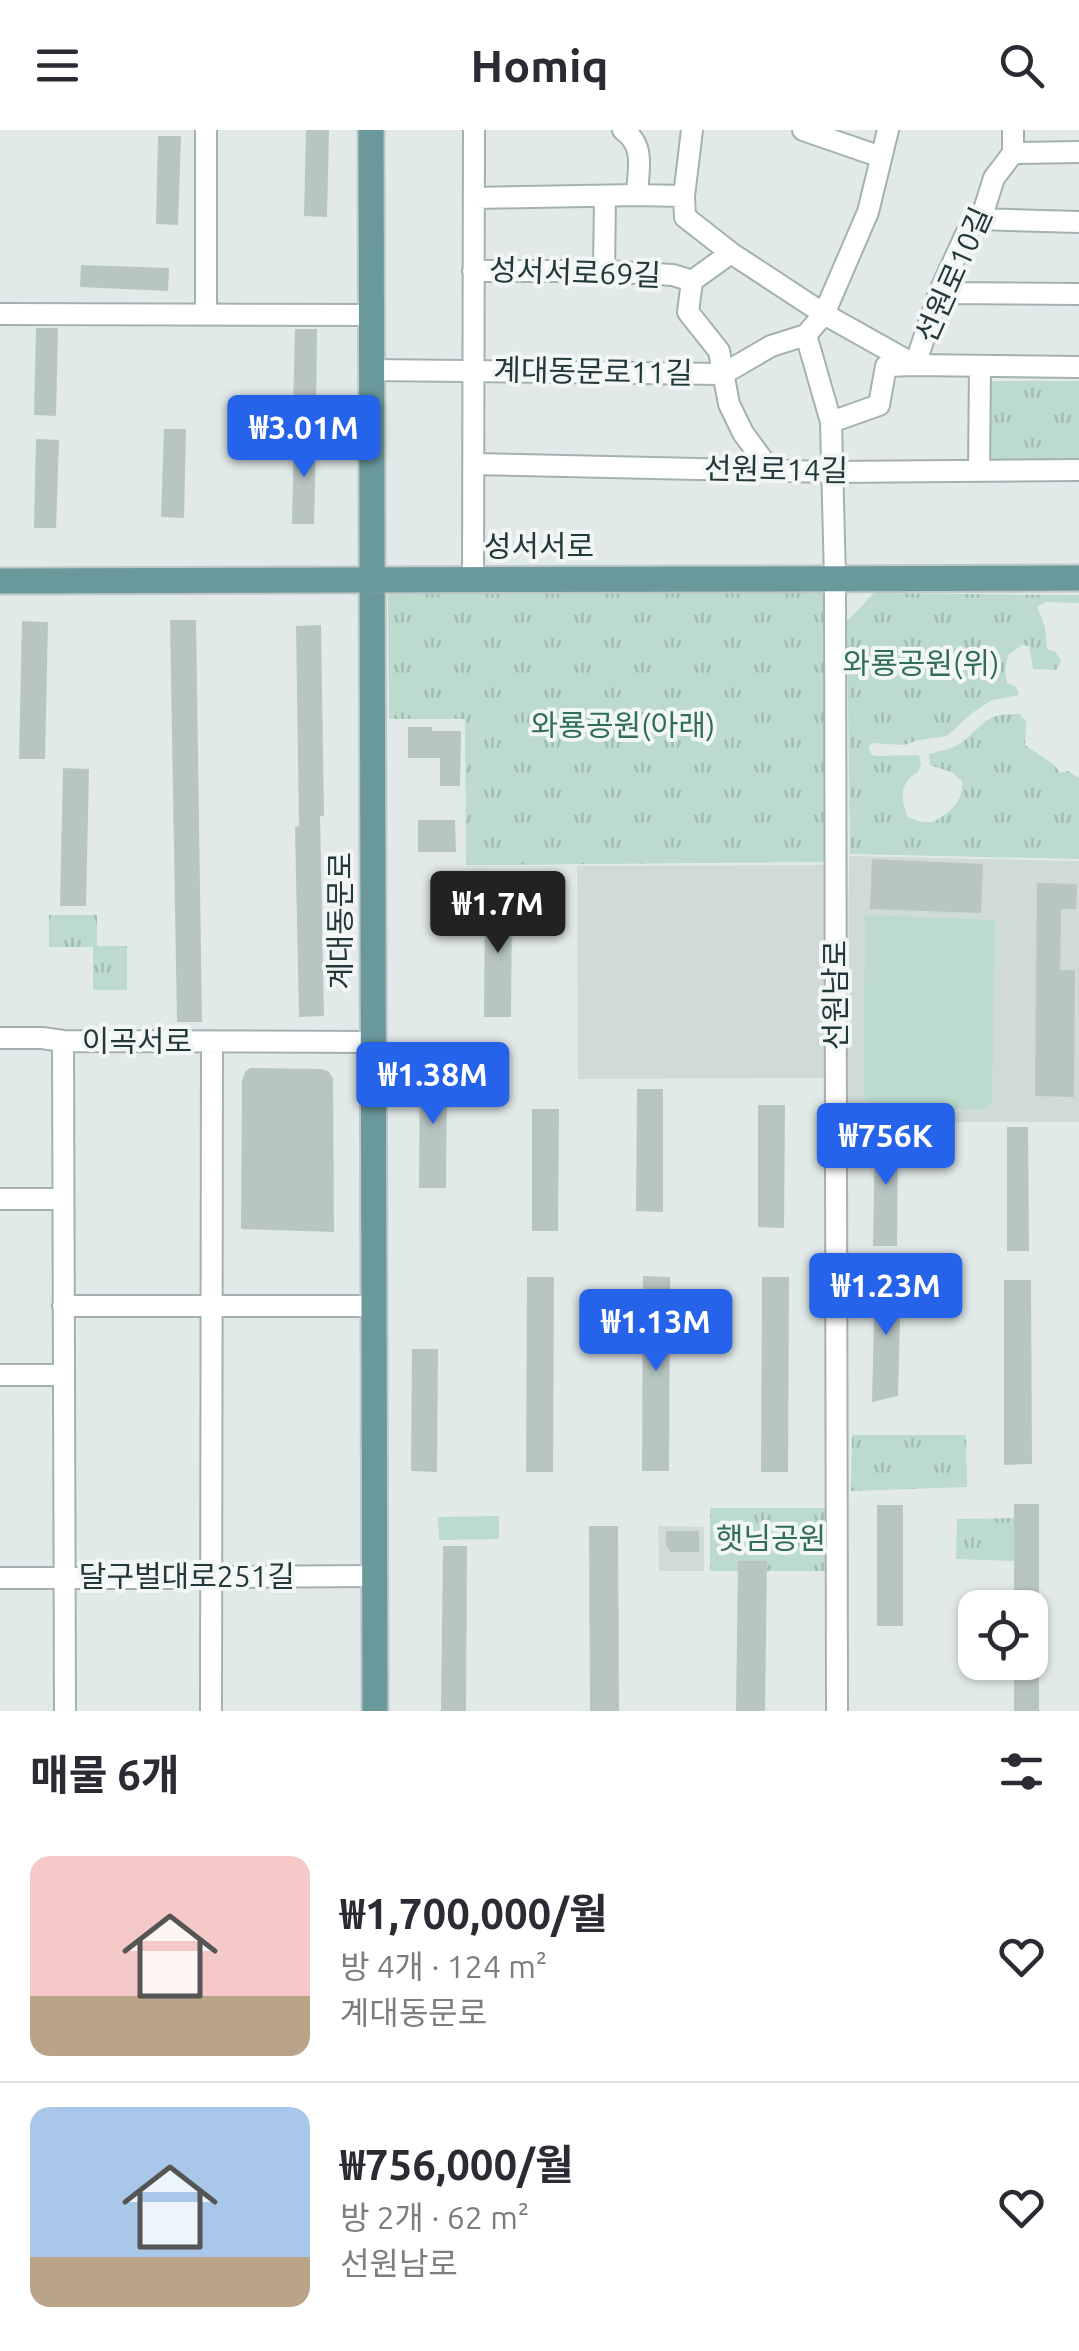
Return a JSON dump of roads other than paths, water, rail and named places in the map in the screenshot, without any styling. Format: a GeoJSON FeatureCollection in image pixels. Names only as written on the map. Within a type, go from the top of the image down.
{"type":"FeatureCollection","features":[{"type":"Feature","properties":{"kind":"main road","name":"계대동문로"},"geometry":{"type":"LineString","coordinates":[[371,130],[375,1711]]}},
{"type":"Feature","properties":{"kind":"main road","name":"성서서로"},"geometry":{"type":"LineString","coordinates":[[0,581],[1079,578]]}},
{"type":"Feature","properties":{"kind":"street"},"geometry":{"type":"LineString","coordinates":[[206,130],[206,314]]}},
{"type":"Feature","properties":{"kind":"street","name":"성서서로69길"},"geometry":{"type":"LineString","coordinates":[[473,580],[474,130]]}},
{"type":"Feature","properties":{"kind":"street"},"geometry":{"type":"LineString","coordinates":[[623,130],[638,146],[637,195]]}},
{"type":"Feature","properties":{"kind":"street"},"geometry":{"type":"LineString","coordinates":[[692,130],[685,216],[730,253],[824,314],[915,366],[1079,367]]}},
{"type":"Feature","properties":{"kind":"street"},"geometry":{"type":"LineString","coordinates":[[804,130],[881,157]]}},
{"type":"Feature","properties":{"kind":"street"},"geometry":{"type":"LineString","coordinates":[[806,335],[824,314],[868,212],[888,130]]}},
{"type":"Feature","properties":{"kind":"street","name":"선원로10길"},"geometry":{"type":"LineString","coordinates":[[831,422],[879,406],[886,366],[915,366],[939,293],[967,232],[983,213],[994,178],[1013,152],[1013,130]]}},
{"type":"Feature","properties":{"kind":"street"},"geometry":{"type":"LineString","coordinates":[[1013,152],[1079,152]]}},
{"type":"Feature","properties":{"kind":"street"},"geometry":{"type":"LineString","coordinates":[[474,198],[684,196]]}},
{"type":"Feature","properties":{"kind":"street"},"geometry":{"type":"LineString","coordinates":[[604,271],[605,197]]}},
{"type":"Feature","properties":{"kind":"street"},"geometry":{"type":"LineString","coordinates":[[978,219],[1079,222]]}},
{"type":"Feature","properties":{"kind":"street"},"geometry":{"type":"LineString","coordinates":[[692,281],[730,253]]}},
{"type":"Feature","properties":{"kind":"street","name":"성서서로69길"},"geometry":{"type":"LineString","coordinates":[[474,271],[604,271],[672,275],[692,281],[688,312],[719,351],[729,404],[743,434],[770,471]]}},
{"type":"Feature","properties":{"kind":"street"},"geometry":{"type":"LineString","coordinates":[[939,293],[1079,294]]}},
{"type":"Feature","properties":{"kind":"street"},"geometry":{"type":"LineString","coordinates":[[0,314],[371,315]]}},
{"type":"Feature","properties":{"kind":"street","name":"계대동문로11길"},"geometry":{"type":"LineString","coordinates":[[371,370],[724,374],[771,346],[806,335]]}},
{"type":"Feature","properties":{"kind":"street","name":"선원남로"},"geometry":{"type":"LineString","coordinates":[[806,335],[831,422],[836,578],[837,1711]]}},
{"type":"Feature","properties":{"kind":"street"},"geometry":{"type":"LineString","coordinates":[[978,471],[980,366]]}},
{"type":"Feature","properties":{"kind":"street","name":"선원로14길"},"geometry":{"type":"LineString","coordinates":[[474,464],[832,472],[1079,470]]}},
{"type":"Feature","properties":{"kind":"street"},"geometry":{"type":"LineString","coordinates":[[0,1038],[52,1040]]}},
{"type":"Feature","properties":{"kind":"street","name":"이곡서로"},"geometry":{"type":"LineString","coordinates":[[65,1711],[63,1198],[52,1040],[212,1042],[211,1711]]}},
{"type":"Feature","properties":{"kind":"street"},"geometry":{"type":"LineString","coordinates":[[212,1042],[374,1042]]}},
{"type":"Feature","properties":{"kind":"street"},"geometry":{"type":"LineString","coordinates":[[0,1199],[63,1198]]}},
{"type":"Feature","properties":{"kind":"street"},"geometry":{"type":"LineString","coordinates":[[63,1306],[374,1306]]}},
{"type":"Feature","properties":{"kind":"street"},"geometry":{"type":"LineString","coordinates":[[0,1375],[64,1375]]}},
{"type":"Feature","properties":{"kind":"street","name":"달구벌대로251길"},"geometry":{"type":"LineString","coordinates":[[0,1578],[375,1576]]}},
{"type":"Feature","properties":{"kind":"park label","name":"와룡공원(위)"},"geometry":{"type":"Point","coordinates":[921,664]}},
{"type":"Feature","properties":{"kind":"park label","name":"와룡공원(아래)"},"geometry":{"type":"Point","coordinates":[623,726]}},
{"type":"Feature","properties":{"kind":"park label","name":"햇님공원"},"geometry":{"type":"Point","coordinates":[771,1539]}}]}
